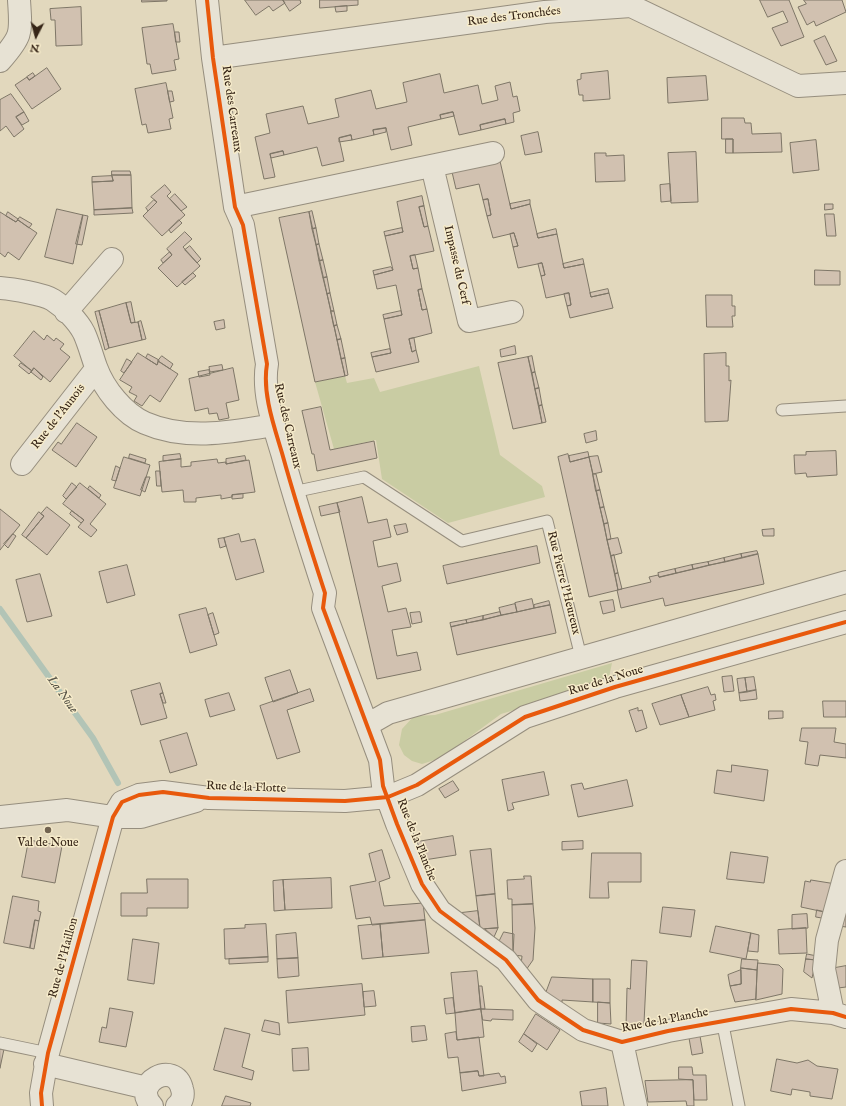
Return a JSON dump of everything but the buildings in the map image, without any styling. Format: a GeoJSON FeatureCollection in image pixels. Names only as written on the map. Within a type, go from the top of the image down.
{"type":"FeatureCollection","features":[{"type":"Feature","properties":{"kind":"street"},"geometry":{"type":"LineString","coordinates":[[0,61],[14,45],[20,32],[20,0]]}},
{"type":"Feature","properties":{"kind":"street","name":"Rue des Carreaux"},"geometry":{"type":"LineString","coordinates":[[207,0],[213,58],[235,207],[243,225],[268,364],[265,377],[274,425],[292,492],[324,593],[324,608],[380,760],[383,786],[388,797]]}},
{"type":"Feature","properties":{"kind":"street","name":"Rue des Tronchées"},"geometry":{"type":"LineString","coordinates":[[213,58],[543,6],[632,6],[798,86],[846,83]]}},
{"type":"Feature","properties":{"kind":"street"},"geometry":{"type":"LineString","coordinates":[[235,207],[493,153]]}},
{"type":"Feature","properties":{"kind":"street","name":"Impasse du Cerf"},"geometry":{"type":"LineString","coordinates":[[432,166],[469,321],[512,312]]}},
{"type":"Feature","properties":{"kind":"street"},"geometry":{"type":"LineString","coordinates":[[66,312],[112,259]]}},
{"type":"Feature","properties":{"kind":"street","name":"Rue de l'Aunois"},"geometry":{"type":"LineString","coordinates":[[0,288],[13,289],[52,299],[77,322],[84,333],[96,369],[105,384],[123,407],[144,423],[157,428],[192,434],[213,434],[274,425]]}},
{"type":"Feature","properties":{"kind":"street","name":"Rue de l'Aunois"},"geometry":{"type":"LineString","coordinates":[[22,464],[96,369]]}},
{"type":"Feature","properties":{"kind":"street"},"geometry":{"type":"LineString","coordinates":[[366,724],[388,713],[846,582]]}},
{"type":"Feature","properties":{"kind":"street","name":"Rue de la Noue"},"geometry":{"type":"LineString","coordinates":[[388,797],[417,785],[525,717],[615,687],[846,622]]}},
{"type":"Feature","properties":{"kind":"street","name":"Rue de la Flotte"},"geometry":{"type":"LineString","coordinates":[[0,817],[67,810],[113,817],[141,816],[209,798],[344,801],[388,797]]}},
{"type":"Feature","properties":{"kind":"street","name":"Rue de la Planche"},"geometry":{"type":"LineString","coordinates":[[388,797],[422,884],[440,911],[506,960],[538,1000],[583,1030],[622,1042],[722,1020],[791,1009],[840,1015]]}},
{"type":"Feature","properties":{"kind":"street","name":"Rue de l'Haillon"},"geometry":{"type":"LineString","coordinates":[[42,1106],[41,1093],[47,1059],[113,817]]}},
{"type":"Feature","properties":{"kind":"street"},"geometry":{"type":"LineString","coordinates":[[840,1015],[824,969],[828,940],[846,871]]}},
{"type":"Feature","properties":{"kind":"street"},"geometry":{"type":"LineString","coordinates":[[622,1042],[636,1106]]}},
{"type":"Feature","properties":{"kind":"street"},"geometry":{"type":"LineString","coordinates":[[47,1059],[149,1097],[155,1077],[162,1075],[176,1078],[183,1090],[182,1097],[177,1106]]}},
{"type":"Feature","properties":{"kind":"lane"},"geometry":{"type":"LineString","coordinates":[[782,410],[846,406]]}},
{"type":"Feature","properties":{"kind":"lane","name":"Rue Pierre l'Heureux"},"geometry":{"type":"LineString","coordinates":[[292,492],[364,477],[462,541],[547,521],[581,657]]}},
{"type":"Feature","properties":{"kind":"lane"},"geometry":{"type":"LineString","coordinates":[[722,1020],[739,1106]]}},
{"type":"Feature","properties":{"kind":"lane"},"geometry":{"type":"LineString","coordinates":[[0,1043],[47,1059]]}},
{"type":"Feature","properties":{"kind":"green space"},"geometry":{"type":"Polygon","coordinates":[[[479,366],[500,455],[542,486],[545,497],[448,523],[382,479],[376,440],[334,449],[315,382],[345,376],[347,383],[374,378],[380,392],[479,366]]]}},
{"type":"Feature","properties":{"kind":"green space"},"geometry":{"type":"Polygon","coordinates":[[[612,663],[608,682],[501,714],[441,758],[422,764],[412,761],[404,755],[399,745],[402,729],[414,716],[435,715],[612,663]]]}},
{"type":"Feature","properties":{"kind":"waterway","name":"La Noue"},"geometry":{"type":"LineString","coordinates":[[0,609],[93,738],[118,783]]}},
{"type":"Feature","properties":{"kind":"cycle path"},"geometry":{"type":"LineString","coordinates":[[207,0],[213,58],[235,207],[243,225],[267,364],[267,398],[297,506],[325,593],[323,608],[380,760],[383,786],[422,884],[440,911],[506,960],[538,1000],[583,1030],[622,1042],[668,1031],[791,1009],[833,1013],[846,1017]]}},
{"type":"Feature","properties":{"kind":"cycle path"},"geometry":{"type":"LineString","coordinates":[[42,1106],[41,1093],[48,1053],[113,817],[122,802],[139,795],[163,792],[209,798],[345,801],[388,797],[417,785],[525,717],[615,687],[846,622]]}},
{"type":"Feature","properties":{"kind":"place","name":"Val de Noue"},"geometry":{"type":"Point","coordinates":[48,830]}}]}
